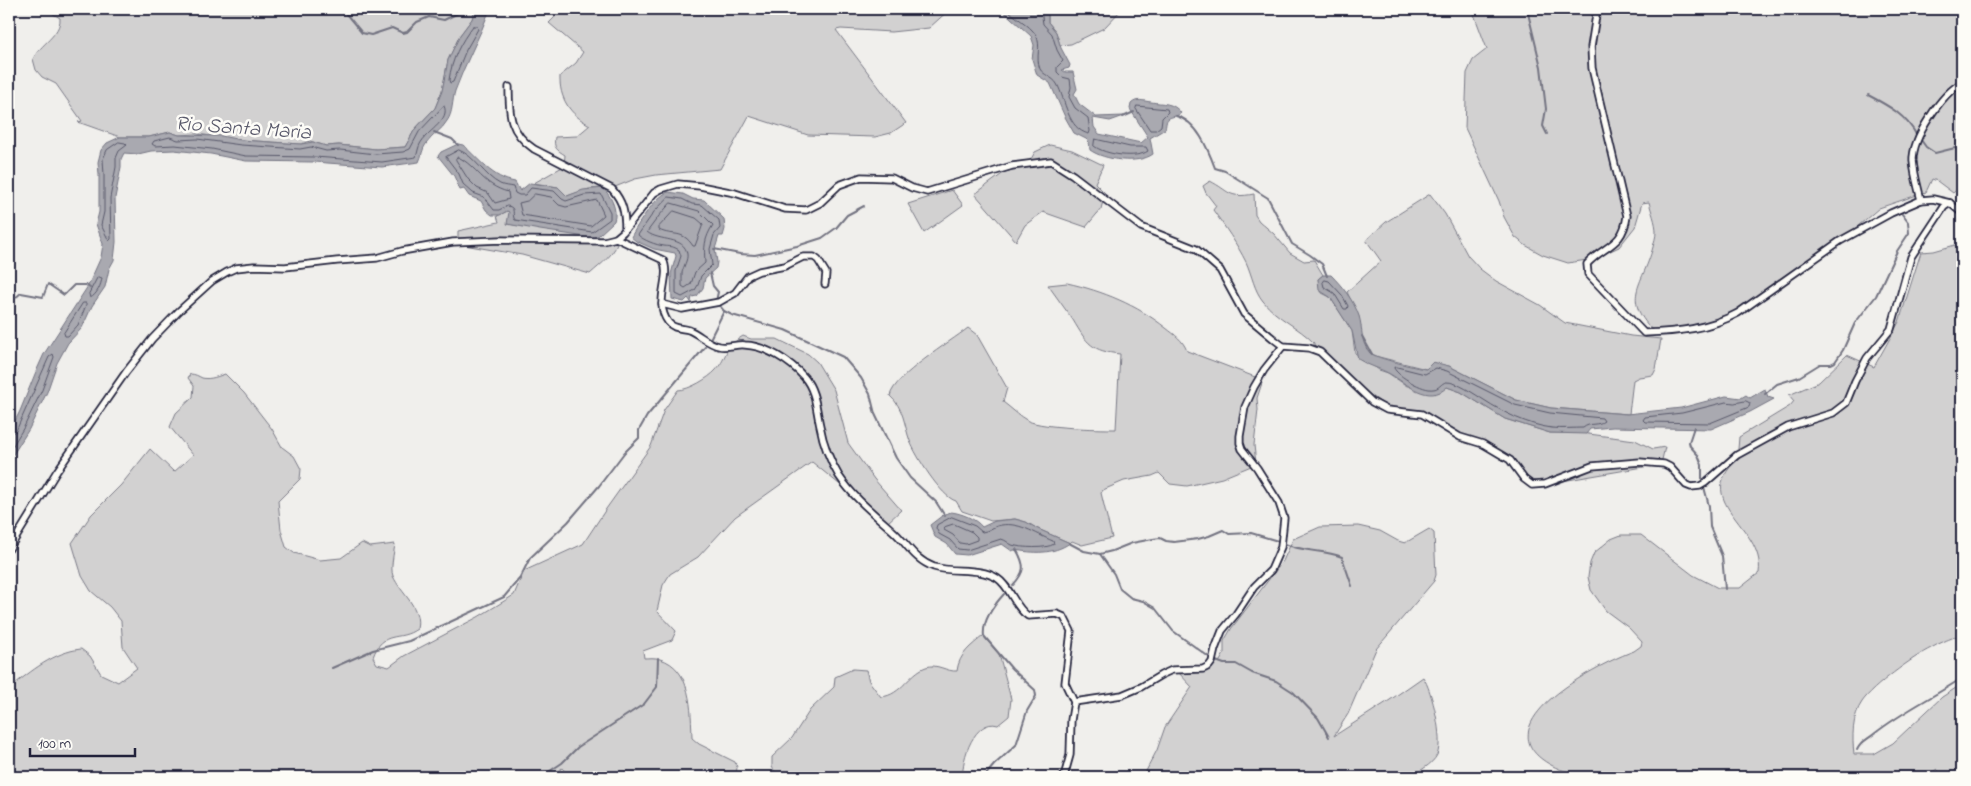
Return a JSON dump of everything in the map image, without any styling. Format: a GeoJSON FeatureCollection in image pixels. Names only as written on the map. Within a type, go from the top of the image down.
{"type":"FeatureCollection","features":[{"type":"Feature","properties":{"kind":"street"},"geometry":{"type":"LineString","coordinates":[[1597,9],[1591,47],[1592,68],[1627,216],[1626,226],[1616,242],[1587,264],[1588,274],[1644,332],[1684,331],[1725,320],[1738,313],[1858,229],[1921,200],[1933,199],[1950,203],[1962,213]]}},
{"type":"Feature","properties":{"kind":"street"},"geometry":{"type":"LineString","coordinates":[[1921,200],[1913,160],[1915,147],[1921,133],[1945,97],[1951,90],[1962,84]]}},
{"type":"Feature","properties":{"kind":"street"},"geometry":{"type":"LineString","coordinates":[[509,87],[509,112],[515,130],[528,145],[612,189],[624,209],[625,229]]}},
{"type":"Feature","properties":{"kind":"street"},"geometry":{"type":"LineString","coordinates":[[9,549],[57,471],[126,372],[152,339],[178,311],[212,281],[227,272],[248,266],[285,267],[377,258],[402,251],[453,242],[500,240],[604,241],[616,238],[654,193],[661,188],[678,184],[722,190],[785,209],[806,210],[820,203],[839,185],[862,177],[892,178],[912,188],[927,192],[1012,166],[1051,162],[1073,175],[1141,227],[1196,249],[1220,270],[1244,314],[1283,346],[1309,348],[1320,352],[1372,402],[1387,410],[1422,414],[1460,437],[1483,444],[1510,460],[1524,479],[1532,485],[1545,484],[1592,466],[1640,462],[1664,464],[1670,467],[1686,485],[1691,487],[1700,486],[1726,463],[1788,427],[1833,413],[1846,403],[1864,362],[1891,329],[1911,257],[1944,207],[1950,203]]}},
{"type":"Feature","properties":{"kind":"street"},"geometry":{"type":"LineString","coordinates":[[616,238],[663,260],[666,268],[662,304],[669,324],[674,327],[690,330],[719,346],[742,345],[764,349],[804,377],[816,400],[824,443],[839,475],[852,492],[893,530],[917,557],[933,566],[950,570],[982,572],[996,578],[1005,586],[1028,616],[1057,614],[1064,617],[1071,631],[1065,683],[1074,702],[1071,720],[1070,754],[1065,773],[1062,777]]}},
{"type":"Feature","properties":{"kind":"street"},"geometry":{"type":"LineString","coordinates":[[662,304],[682,310],[719,302],[735,293],[748,276],[759,271],[785,266],[803,257],[814,257],[818,260],[826,273],[825,284]]}},
{"type":"Feature","properties":{"kind":"street"},"geometry":{"type":"LineString","coordinates":[[1074,702],[1122,695],[1172,670],[1202,669],[1209,666],[1222,631],[1254,587],[1270,570],[1281,547],[1284,518],[1278,503],[1257,468],[1242,449],[1240,436],[1245,407],[1254,386],[1283,346]]}},
{"type":"Feature","properties":{"kind":"shaded area"},"geometry":{"type":"Polygon","coordinates":[[[45,9],[475,9],[472,19],[460,35],[448,60],[442,91],[435,108],[415,129],[405,147],[376,149],[339,145],[326,146],[310,141],[301,144],[241,140],[197,134],[179,135],[170,132],[149,137],[120,137],[78,122],[82,121],[56,84],[42,77],[36,70],[33,59],[54,34],[60,18],[45,9]]]}},
{"type":"Feature","properties":{"kind":"shaded area"},"geometry":{"type":"Polygon","coordinates":[[[563,9],[950,9],[929,28],[891,32],[836,30],[906,123],[891,133],[875,137],[808,135],[749,116],[720,169],[656,175],[635,179],[605,191],[602,188],[589,189],[567,196],[558,187],[534,183],[564,166],[565,155],[556,148],[555,137],[577,136],[590,125],[571,111],[561,92],[560,76],[576,63],[583,52],[549,23],[563,9]]]}},
{"type":"Feature","properties":{"kind":"shaded area"},"geometry":{"type":"Polygon","coordinates":[[[1045,9],[1122,9],[1104,28],[1071,44],[1060,45],[1056,32],[1048,22],[1048,15],[1045,9]]]}},
{"type":"Feature","properties":{"kind":"shaded area"},"geometry":{"type":"Polygon","coordinates":[[[1472,9],[1962,9],[1962,185],[1953,193],[1932,179],[1926,192],[1879,208],[1851,232],[1722,323],[1656,334],[1645,321],[1636,301],[1637,292],[1656,234],[1649,202],[1642,203],[1635,227],[1619,247],[1593,259],[1568,263],[1543,255],[1515,237],[1504,217],[1499,201],[1465,128],[1467,73],[1473,60],[1487,49],[1472,9]]]}},
{"type":"Feature","properties":{"kind":"shaded area"},"geometry":{"type":"Polygon","coordinates":[[[1050,145],[1072,150],[1103,165],[1095,183],[1105,193],[1101,209],[1086,227],[1043,212],[1025,225],[1016,241],[975,194],[1005,172],[1027,166],[1035,152],[1050,145]]]}},
{"type":"Feature","properties":{"kind":"shaded area"},"geometry":{"type":"Polygon","coordinates":[[[1210,181],[1234,195],[1254,194],[1255,215],[1259,221],[1274,234],[1290,253],[1304,261],[1314,260],[1323,275],[1318,279],[1322,293],[1330,297],[1352,331],[1355,353],[1379,370],[1388,373],[1407,386],[1447,387],[1461,392],[1505,419],[1550,433],[1581,433],[1635,440],[1653,449],[1665,447],[1661,464],[1545,484],[1530,480],[1519,467],[1508,460],[1456,435],[1425,414],[1387,407],[1353,382],[1322,349],[1314,349],[1314,343],[1308,337],[1275,313],[1263,301],[1257,292],[1242,255],[1213,210],[1216,206],[1203,186],[1210,181]]]}},
{"type":"Feature","properties":{"kind":"shaded area"},"geometry":{"type":"Polygon","coordinates":[[[952,190],[963,205],[924,233],[908,204],[952,190]]]}},
{"type":"Feature","properties":{"kind":"shaded area"},"geometry":{"type":"Polygon","coordinates":[[[1430,194],[1445,214],[1468,256],[1480,269],[1496,281],[1540,305],[1565,323],[1631,336],[1661,339],[1656,369],[1653,375],[1633,380],[1629,414],[1551,408],[1516,400],[1449,366],[1426,369],[1370,353],[1364,343],[1359,325],[1359,317],[1347,292],[1381,261],[1366,240],[1386,222],[1430,194]]]}},
{"type":"Feature","properties":{"kind":"shaded area"},"geometry":{"type":"Polygon","coordinates":[[[508,211],[510,213],[508,224],[589,237],[619,237],[618,243],[608,258],[590,274],[522,255],[458,244],[458,231],[499,222],[497,216],[508,211]]]}},
{"type":"Feature","properties":{"kind":"shaded area"},"geometry":{"type":"Polygon","coordinates":[[[1962,243],[1962,634],[1923,652],[1874,688],[1862,702],[1856,714],[1853,741],[1854,754],[1874,754],[1893,743],[1942,697],[1962,684],[1962,777],[1943,777],[1937,769],[1925,777],[1591,777],[1565,771],[1551,765],[1532,749],[1528,732],[1536,715],[1552,698],[1574,682],[1596,668],[1634,651],[1641,646],[1642,642],[1629,628],[1606,611],[1591,590],[1588,577],[1594,553],[1611,539],[1621,535],[1641,535],[1693,575],[1718,588],[1740,588],[1759,573],[1758,556],[1751,541],[1724,500],[1722,486],[1727,471],[1743,455],[1738,449],[1739,437],[1790,406],[1794,401],[1789,395],[1819,382],[1847,355],[1874,367],[1899,322],[1921,252],[1934,251],[1962,243]]]}},
{"type":"Feature","properties":{"kind":"shaded area"},"geometry":{"type":"Polygon","coordinates":[[[1067,283],[1094,290],[1119,300],[1143,312],[1176,335],[1187,351],[1263,380],[1257,398],[1258,410],[1254,445],[1256,464],[1222,478],[1187,486],[1170,484],[1159,473],[1124,481],[1103,490],[1101,493],[1112,538],[1082,545],[1072,541],[1070,543],[1026,522],[1015,519],[991,521],[962,511],[956,501],[943,492],[923,466],[910,441],[901,411],[890,396],[901,379],[912,369],[968,328],[977,335],[1007,388],[1003,402],[1025,419],[1058,427],[1116,429],[1120,354],[1103,351],[1091,345],[1048,285],[1067,283]]]}},
{"type":"Feature","properties":{"kind":"shaded area"},"geometry":{"type":"Polygon","coordinates":[[[743,336],[751,339],[777,339],[808,354],[817,362],[834,390],[848,443],[874,479],[901,510],[887,523],[812,462],[735,517],[698,557],[670,574],[663,585],[657,611],[676,631],[672,640],[643,651],[644,658],[660,659],[671,664],[678,671],[688,692],[692,738],[699,744],[735,762],[737,767],[736,777],[570,777],[562,768],[551,777],[9,777],[10,688],[52,658],[81,649],[90,656],[101,674],[118,682],[137,668],[123,647],[121,621],[110,607],[91,591],[82,576],[72,543],[91,515],[121,485],[150,449],[174,472],[193,455],[170,427],[176,413],[193,397],[194,386],[188,378],[190,374],[202,378],[214,378],[225,374],[244,393],[272,429],[282,447],[294,456],[301,469],[300,479],[278,501],[281,530],[286,547],[294,553],[320,560],[341,558],[362,543],[370,547],[395,544],[392,573],[414,607],[418,621],[417,629],[404,635],[387,639],[377,648],[373,657],[377,664],[389,667],[404,656],[478,617],[514,595],[524,571],[583,544],[651,446],[664,410],[678,390],[693,386],[713,373],[732,345],[743,336]]]}},
{"type":"Feature","properties":{"kind":"shaded area"},"geometry":{"type":"Polygon","coordinates":[[[1358,526],[1380,531],[1405,543],[1429,529],[1434,533],[1436,575],[1434,581],[1376,649],[1348,714],[1334,736],[1423,677],[1433,703],[1438,727],[1439,748],[1435,759],[1410,777],[1143,777],[1157,750],[1165,727],[1192,687],[1177,671],[1210,666],[1220,661],[1224,654],[1224,641],[1231,629],[1283,561],[1293,539],[1320,527],[1358,526]]]}},
{"type":"Feature","properties":{"kind":"shaded area"},"geometry":{"type":"Polygon","coordinates":[[[983,636],[999,654],[1011,699],[1009,716],[998,725],[990,724],[976,734],[964,760],[963,777],[778,777],[772,767],[772,757],[792,738],[810,710],[834,687],[835,677],[853,669],[866,670],[869,681],[881,697],[895,692],[926,667],[934,666],[957,671],[963,655],[983,636]]]}},
{"type":"Feature","properties":{"kind":"water"},"geometry":{"type":"Polygon","coordinates":[[[475,9],[490,9],[455,91],[449,118],[426,144],[419,162],[382,167],[314,162],[246,161],[211,154],[174,150],[151,151],[138,154],[124,153],[121,159],[115,198],[116,242],[114,260],[109,269],[105,287],[92,306],[82,328],[68,343],[57,363],[47,392],[29,429],[9,461],[9,433],[44,354],[88,286],[101,257],[103,244],[96,224],[99,212],[98,162],[101,150],[107,143],[120,137],[149,137],[170,132],[179,135],[221,136],[241,140],[301,144],[313,142],[326,146],[339,145],[376,149],[405,147],[415,129],[435,108],[442,91],[448,60],[460,35],[472,19],[475,9]]]}},
{"type":"Feature","properties":{"kind":"water"},"geometry":{"type":"Polygon","coordinates":[[[1001,9],[1045,9],[1048,15],[1048,22],[1056,32],[1061,48],[1070,65],[1069,68],[1062,70],[1073,72],[1077,89],[1074,94],[1079,104],[1096,117],[1124,116],[1110,121],[1093,118],[1094,127],[1099,134],[1141,143],[1148,137],[1130,109],[1131,104],[1138,100],[1168,104],[1178,109],[1181,113],[1168,119],[1165,129],[1150,138],[1153,154],[1139,159],[1121,160],[1112,159],[1090,150],[1089,142],[1074,133],[1050,83],[1037,75],[1032,59],[1034,45],[1031,36],[1001,9]]]}},
{"type":"Feature","properties":{"kind":"water"},"geometry":{"type":"Polygon","coordinates":[[[458,144],[463,145],[500,177],[515,182],[520,191],[530,183],[558,187],[567,196],[583,190],[603,188],[613,203],[614,221],[593,238],[507,224],[509,212],[492,215],[486,210],[481,201],[469,196],[464,189],[460,190],[454,176],[438,156],[441,152],[458,144]]]}},
{"type":"Feature","properties":{"kind":"water"},"geometry":{"type":"Polygon","coordinates":[[[668,192],[704,200],[724,219],[725,229],[723,236],[719,236],[715,249],[716,268],[705,278],[703,288],[697,296],[692,297],[691,302],[688,298],[684,302],[672,299],[671,274],[676,256],[675,253],[654,249],[631,237],[652,205],[668,192]]]}},
{"type":"Feature","properties":{"kind":"water"},"geometry":{"type":"Polygon","coordinates":[[[1323,275],[1331,275],[1351,299],[1359,316],[1363,340],[1370,353],[1405,365],[1426,369],[1433,362],[1449,366],[1516,400],[1551,408],[1627,414],[1681,408],[1726,396],[1741,398],[1746,395],[1750,398],[1765,389],[1768,397],[1774,399],[1711,429],[1613,427],[1590,429],[1586,434],[1550,433],[1505,419],[1461,392],[1447,387],[1433,394],[1418,391],[1386,372],[1358,359],[1352,331],[1330,297],[1319,290],[1318,279],[1323,275]]]}},
{"type":"Feature","properties":{"kind":"water"},"geometry":{"type":"Polygon","coordinates":[[[951,512],[968,517],[982,527],[995,521],[1015,519],[1026,522],[1070,543],[1056,550],[1043,552],[1012,551],[1002,544],[967,555],[955,554],[947,544],[935,537],[930,525],[943,515],[951,512]]]}},
{"type":"Feature","properties":{"kind":"waterway"},"geometry":{"type":"LineString","coordinates":[[342,9],[362,33],[371,35],[392,28],[403,33],[407,32],[417,22],[429,17],[444,20],[466,9]]}},
{"type":"Feature","properties":{"kind":"waterway"},"geometry":{"type":"LineString","coordinates":[[1527,9],[1541,67],[1546,109],[1543,126],[1547,134]]}},
{"type":"Feature","properties":{"kind":"waterway"},"geometry":{"type":"LineString","coordinates":[[1868,95],[1890,107],[1908,122],[1917,136]]}},
{"type":"Feature","properties":{"kind":"waterway"},"geometry":{"type":"LineString","coordinates":[[1123,117],[1134,112]]}},
{"type":"Feature","properties":{"kind":"waterway"},"geometry":{"type":"LineString","coordinates":[[1176,116],[1183,119],[1196,130],[1215,168],[1225,171],[1268,198],[1292,244],[1322,264],[1327,276]]}},
{"type":"Feature","properties":{"kind":"waterway"},"geometry":{"type":"LineString","coordinates":[[434,132],[452,139],[458,145]]}},
{"type":"Feature","properties":{"kind":"waterway"},"geometry":{"type":"LineString","coordinates":[[1921,140],[1926,147],[1935,153],[1955,148],[1962,149]]}},
{"type":"Feature","properties":{"kind":"waterway"},"geometry":{"type":"LineString","coordinates":[[714,249],[755,255],[797,246],[822,238],[836,228],[847,215],[864,206]]}},
{"type":"Feature","properties":{"kind":"waterway"},"geometry":{"type":"LineString","coordinates":[[1765,394],[1777,384],[1799,377],[1820,364],[1835,362],[1843,350],[1855,323],[1876,296],[1897,251],[1909,233],[1908,222],[1902,214]]}},
{"type":"Feature","properties":{"kind":"waterway"},"geometry":{"type":"LineString","coordinates":[[710,273],[713,286],[718,292],[716,301]]}},
{"type":"Feature","properties":{"kind":"waterway"},"geometry":{"type":"LineString","coordinates":[[9,312],[14,299],[21,293],[43,297],[48,284],[64,295],[74,285],[86,285],[90,288]]}},
{"type":"Feature","properties":{"kind":"waterway"},"geometry":{"type":"LineString","coordinates":[[719,305],[724,311],[732,315],[785,330],[843,357],[861,378],[870,394],[875,414],[896,458],[910,478],[936,502],[945,516]]}},
{"type":"Feature","properties":{"kind":"waterway"},"geometry":{"type":"LineString","coordinates":[[711,337],[724,311]]}},
{"type":"Feature","properties":{"kind":"waterway"},"geometry":{"type":"LineString","coordinates":[[1362,336],[1372,354]]}},
{"type":"Feature","properties":{"kind":"waterway"},"geometry":{"type":"LineString","coordinates":[[332,668],[373,650],[409,641],[504,597],[520,578],[530,558],[568,522],[624,453],[639,438],[639,430],[647,416],[705,347]]}},
{"type":"Feature","properties":{"kind":"waterway"},"geometry":{"type":"LineString","coordinates":[[1694,427],[1689,442],[1702,465],[1702,480]]}},
{"type":"Feature","properties":{"kind":"waterway"},"geometry":{"type":"LineString","coordinates":[[1704,487],[1709,506],[1710,527],[1722,556],[1725,589]]}},
{"type":"Feature","properties":{"kind":"waterway"},"geometry":{"type":"LineString","coordinates":[[1069,543],[1084,551],[1100,554],[1132,543],[1160,538],[1174,542],[1198,539],[1223,530],[1229,534],[1251,533],[1278,541]]}},
{"type":"Feature","properties":{"kind":"waterway"},"geometry":{"type":"LineString","coordinates":[[1285,544],[1342,557],[1352,586]]}},
{"type":"Feature","properties":{"kind":"waterway"},"geometry":{"type":"LineString","coordinates":[[1013,585],[1023,568],[1016,549]]}},
{"type":"Feature","properties":{"kind":"waterway"},"geometry":{"type":"LineString","coordinates":[[1100,554],[1114,574],[1120,589],[1131,598],[1143,601],[1155,608],[1173,631],[1209,657]]}},
{"type":"Feature","properties":{"kind":"waterway"},"geometry":{"type":"LineString","coordinates":[[984,777],[1016,745],[1027,711],[1036,696],[1035,690],[1012,669],[984,636],[987,619],[1004,594]]}},
{"type":"Feature","properties":{"kind":"waterway"},"geometry":{"type":"LineString","coordinates":[[541,777],[562,763],[578,747],[644,704],[657,687],[658,658]]}},
{"type":"Feature","properties":{"kind":"waterway"},"geometry":{"type":"LineString","coordinates":[[1216,661],[1224,664],[1236,664],[1252,673],[1276,681],[1293,692],[1318,718],[1329,737]]}},
{"type":"Feature","properties":{"kind":"waterway"},"geometry":{"type":"LineString","coordinates":[[1857,750],[1862,743],[1885,726],[1962,678]]}},
{"type":"Feature","properties":{"kind":"water label","name":"Rio Santa Maria"},"geometry":{"type":"Point","coordinates":[243,129]}}]}
